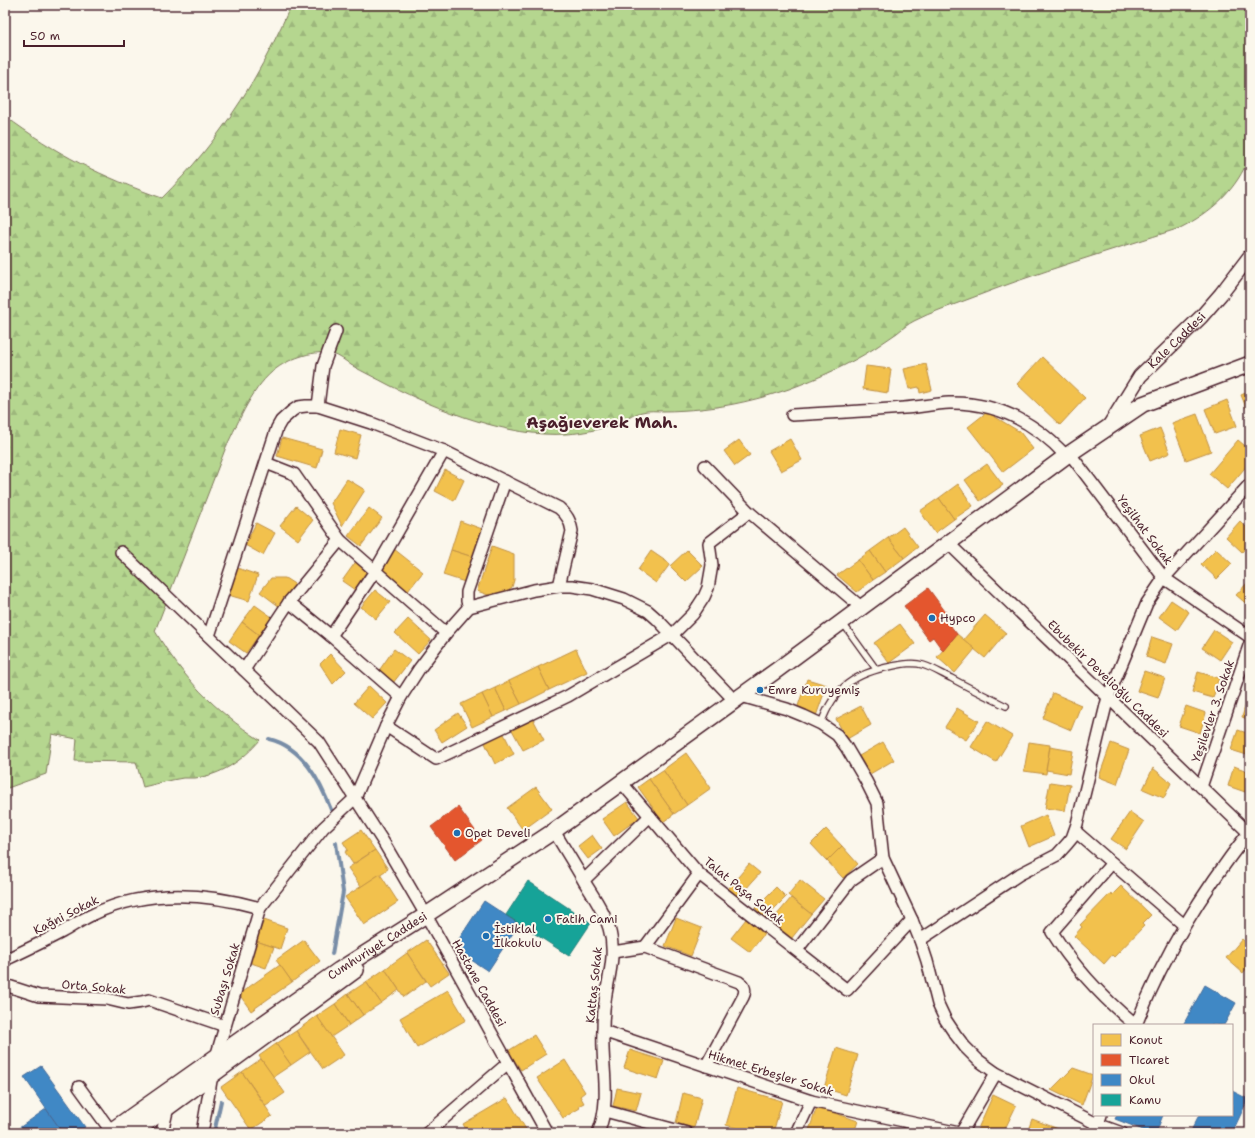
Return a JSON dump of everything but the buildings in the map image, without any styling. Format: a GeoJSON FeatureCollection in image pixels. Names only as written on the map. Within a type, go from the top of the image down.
{"type":"FeatureCollection","features":[{"type":"Feature","properties":{"kind":"main road"},"geometry":{"type":"LineString","coordinates":[[426,915],[554,831],[1108,427],[1143,404],[1250,364]]}},
{"type":"Feature","properties":{"kind":"main road","name":"Cumhuriyet Caddesi"},"geometry":{"type":"LineString","coordinates":[[110,1132],[339,970],[426,915]]}},
{"type":"Feature","properties":{"kind":"main road","name":"Cumhuriyet Caddesi"},"geometry":{"type":"LineString","coordinates":[[133,1133],[345,978],[426,915]]}},
{"type":"Feature","properties":{"kind":"street","name":"Kale Caddesi"},"geometry":{"type":"LineString","coordinates":[[1108,427],[1140,376],[1201,317],[1250,256]]}},
{"type":"Feature","properties":{"kind":"street"},"geometry":{"type":"LineString","coordinates":[[318,406],[323,366],[336,331]]}},
{"type":"Feature","properties":{"kind":"street","name":"Yeşilhat Sokak"},"geometry":{"type":"LineString","coordinates":[[792,415],[917,407],[949,403],[981,406],[1013,416],[1028,424],[1051,440],[1068,455],[1164,578],[1250,637]]}},
{"type":"Feature","properties":{"kind":"street"},"geometry":{"type":"LineString","coordinates":[[209,636],[277,428],[280,421],[298,407],[318,406],[371,423],[444,451],[559,508],[567,515],[571,522],[572,531],[559,586]]}},
{"type":"Feature","properties":{"kind":"street"},"geometry":{"type":"LineString","coordinates":[[331,636],[375,571],[444,451]]}},
{"type":"Feature","properties":{"kind":"street"},"geometry":{"type":"LineString","coordinates":[[266,463],[294,474],[340,540],[446,633]]}},
{"type":"Feature","properties":{"kind":"street"},"geometry":{"type":"LineString","coordinates":[[706,466],[749,512],[861,607]]}},
{"type":"Feature","properties":{"kind":"street"},"geometry":{"type":"LineString","coordinates":[[469,607],[467,592],[505,481]]}},
{"type":"Feature","properties":{"kind":"street"},"geometry":{"type":"LineString","coordinates":[[920,940],[1020,874],[1057,855],[1068,844],[1075,831],[1108,697],[1147,603],[1164,578],[1250,484]]}},
{"type":"Feature","properties":{"kind":"street"},"geometry":{"type":"LineString","coordinates":[[386,726],[436,759],[568,696],[673,634],[699,606],[706,592],[711,577],[712,565],[709,543],[749,512]]}},
{"type":"Feature","properties":{"kind":"street"},"geometry":{"type":"LineString","coordinates":[[244,670],[289,602],[340,540]]}},
{"type":"Feature","properties":{"kind":"street","name":"Ebubekir Develioğlu Caddesi"},"geometry":{"type":"LineString","coordinates":[[948,543],[1249,833]]}},
{"type":"Feature","properties":{"kind":"street","name":"Hastane Caddesi"},"geometry":{"type":"LineString","coordinates":[[121,552],[319,742],[384,842],[547,1133]]}},
{"type":"Feature","properties":{"kind":"street"},"geometry":{"type":"LineString","coordinates":[[260,908],[323,828],[355,798],[386,726],[401,697],[419,669],[446,633],[469,607],[534,590],[559,586],[592,589],[624,598],[648,611],[737,698],[787,709],[821,724],[837,734],[860,770],[877,803],[883,858],[920,940],[938,1004],[955,1034],[978,1060],[996,1073],[1098,1124],[1122,1133]]}},
{"type":"Feature","properties":{"kind":"street"},"geometry":{"type":"LineString","coordinates":[[289,602],[331,636],[401,697]]}},
{"type":"Feature","properties":{"kind":"street","name":"Yeşilevler 3. Sokak"},"geometry":{"type":"LineString","coordinates":[[1201,787],[1250,643]]}},
{"type":"Feature","properties":{"kind":"street","name":"Talat Paşa Sokak"},"geometry":{"type":"LineString","coordinates":[[621,782],[699,874],[847,990],[912,920]]}},
{"type":"Feature","properties":{"kind":"street"},"geometry":{"type":"LineString","coordinates":[[584,880],[650,816]]}},
{"type":"Feature","properties":{"kind":"street","name":"Kattaş Sokak"},"geometry":{"type":"LineString","coordinates":[[554,831],[601,908],[610,930],[613,952],[604,1011],[603,1031],[606,1087],[605,1111],[598,1133]]}},
{"type":"Feature","properties":{"kind":"street"},"geometry":{"type":"LineString","coordinates":[[1075,831],[1184,925]]}},
{"type":"Feature","properties":{"kind":"street"},"geometry":{"type":"LineString","coordinates":[[1136,1024],[1156,979],[1184,925],[1222,866],[1249,833]]}},
{"type":"Feature","properties":{"kind":"street"},"geometry":{"type":"LineString","coordinates":[[797,950],[851,880],[883,858]]}},
{"type":"Feature","properties":{"kind":"street"},"geometry":{"type":"LineString","coordinates":[[1112,863],[1052,932],[1063,950],[1085,978],[1116,1009],[1135,1024]]}},
{"type":"Feature","properties":{"kind":"street"},"geometry":{"type":"LineString","coordinates":[[645,947],[699,874]]}},
{"type":"Feature","properties":{"kind":"street","name":"Kağni Sokak"},"geometry":{"type":"LineString","coordinates":[[5,960],[63,931],[94,913],[127,902],[162,896],[197,896],[232,901],[260,908]]}},
{"type":"Feature","properties":{"kind":"street","name":"Subaşı Sokak"},"geometry":{"type":"LineString","coordinates":[[216,1057],[260,908]]}},
{"type":"Feature","properties":{"kind":"street"},"geometry":{"type":"LineString","coordinates":[[613,952],[645,947],[739,982],[743,986],[745,993],[706,1066]]}},
{"type":"Feature","properties":{"kind":"street","name":"Orta Sokak"},"geometry":{"type":"LineString","coordinates":[[5,985],[40,996],[107,1000],[128,1004],[149,1000],[225,1026]]}},
{"type":"Feature","properties":{"kind":"street","name":"Hikmet Erbeşler Sokak"},"geometry":{"type":"LineString","coordinates":[[603,1031],[811,1101],[960,1133]]}},
{"type":"Feature","properties":{"kind":"street"},"geometry":{"type":"LineString","coordinates":[[427,1133],[508,1064]]}},
{"type":"Feature","properties":{"kind":"street"},"geometry":{"type":"LineString","coordinates":[[960,1133],[996,1073]]}},
{"type":"Feature","properties":{"kind":"street"},"geometry":{"type":"LineString","coordinates":[[202,1133],[212,1075]]}},
{"type":"Feature","properties":{"kind":"street"},"geometry":{"type":"LineString","coordinates":[[79,1087],[110,1132]]}},
{"type":"Feature","properties":{"kind":"street"},"geometry":{"type":"LineString","coordinates":[[796,1133],[811,1101]]}},
{"type":"Feature","properties":{"kind":"street"},"geometry":{"type":"LineString","coordinates":[[162,1133],[168,1107]]}},
{"type":"Feature","properties":{"kind":"street"},"geometry":{"type":"LineString","coordinates":[[605,1111],[687,1133]]}},
{"type":"Feature","properties":{"kind":"lane"},"geometry":{"type":"LineString","coordinates":[[841,622],[876,669]]}},
{"type":"Feature","properties":{"kind":"lane"},"geometry":{"type":"LineString","coordinates":[[821,724],[829,705],[842,688],[858,677],[876,669],[908,663],[924,665],[1006,706]]}},
{"type":"Feature","properties":{"kind":"green space"},"geometry":{"type":"Polygon","coordinates":[[[291,5],[1250,5],[1250,155],[1245,168],[1238,179],[1222,199],[1203,215],[1180,228],[1047,271],[934,312],[912,322],[875,348],[833,371],[789,389],[745,402],[701,409],[644,411],[637,413],[623,421],[595,430],[581,433],[544,434],[522,432],[498,427],[452,413],[389,385],[333,354],[319,353],[304,355],[283,364],[268,375],[247,404],[226,447],[155,631],[177,664],[201,692],[228,717],[260,740],[239,760],[214,774],[195,778],[183,778],[143,787],[136,762],[75,761],[77,739],[52,734],[46,774],[5,789],[5,116],[24,130],[61,153],[99,173],[162,198],[198,159],[229,118],[263,63],[291,5]]]}},
{"type":"Feature","properties":{"kind":"waterway"},"geometry":{"type":"LineString","coordinates":[[269,739],[292,749],[301,757],[316,777],[332,812]]}},
{"type":"Feature","properties":{"kind":"waterway"},"geometry":{"type":"LineString","coordinates":[[332,954],[343,892],[336,843]]}},
{"type":"Feature","properties":{"kind":"waterway"},"geometry":{"type":"LineString","coordinates":[[214,1133],[221,1101]]}},
{"type":"Feature","properties":{"kind":"place","name":"Hypco"},"geometry":{"type":"Point","coordinates":[932,618]}},
{"type":"Feature","properties":{"kind":"place","name":"Emre Kuruyemiş"},"geometry":{"type":"Point","coordinates":[760,690]}},
{"type":"Feature","properties":{"kind":"place","name":"Opet Develi"},"geometry":{"type":"Point","coordinates":[457,833]}},
{"type":"Feature","properties":{"kind":"place","name":"Fatih Cami"},"geometry":{"type":"Point","coordinates":[548,919]}},
{"type":"Feature","properties":{"kind":"place","name":"İstiklal İlkokulu"},"geometry":{"type":"Point","coordinates":[486,936]}},
{"type":"Feature","properties":{"kind":"district","name":"Aşağıeverek Mah."},"geometry":{"type":"Point","coordinates":[602,422]}}]}
